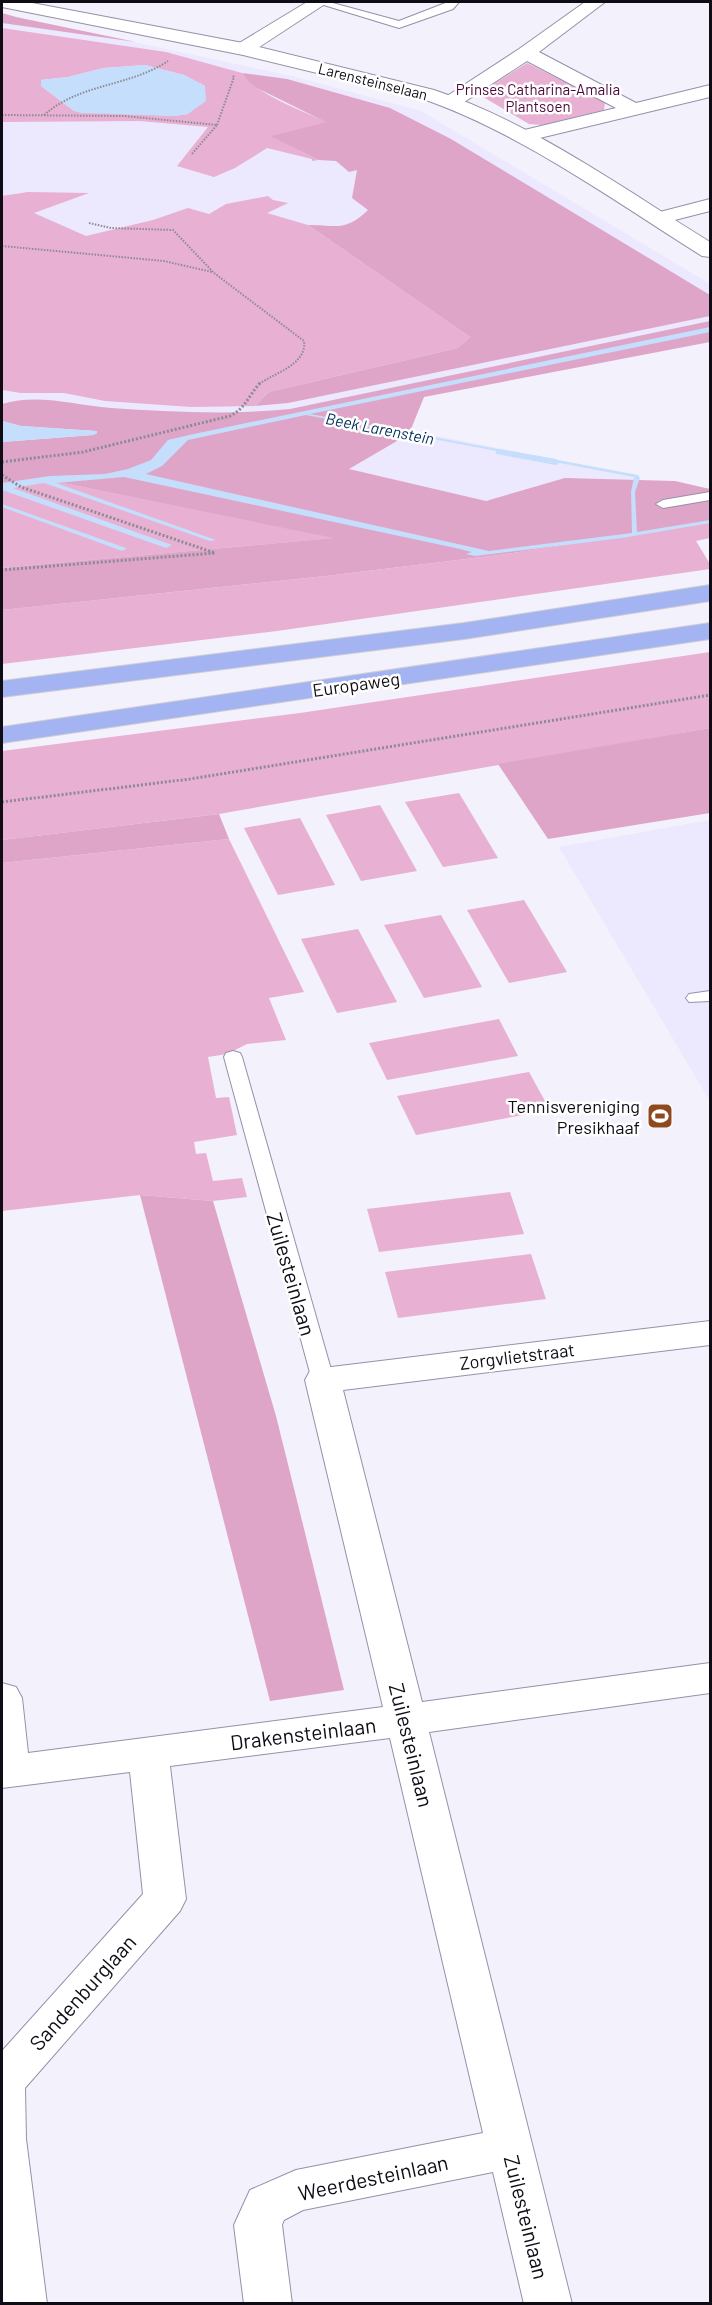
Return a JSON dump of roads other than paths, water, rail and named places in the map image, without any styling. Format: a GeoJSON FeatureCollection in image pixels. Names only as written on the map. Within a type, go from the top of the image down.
{"type":"FeatureCollection","features":[{"type":"Feature","properties":{"kind":"highway"},"geometry":{"type":"LineString","coordinates":[[2,689],[464,631],[711,593]]}},
{"type":"Feature","properties":{"kind":"highway","name":"Europaweg"},"geometry":{"type":"LineString","coordinates":[[2,735],[711,631]]}},
{"type":"Feature","properties":{"kind":"street","name":"Larensteinselaan"},"geometry":{"type":"LineString","coordinates":[[2,2],[243,49],[427,94],[451,102],[523,136],[711,251]]}},
{"type":"Feature","properties":{"kind":"street"},"geometry":{"type":"LineString","coordinates":[[243,49],[319,2]]}},
{"type":"Feature","properties":{"kind":"street"},"geometry":{"type":"LineString","coordinates":[[451,102],[526,53],[596,2]]}},
{"type":"Feature","properties":{"kind":"street"},"geometry":{"type":"LineString","coordinates":[[526,53],[633,109]]}},
{"type":"Feature","properties":{"kind":"street"},"geometry":{"type":"LineString","coordinates":[[523,136],[711,91]]}},
{"type":"Feature","properties":{"kind":"street"},"geometry":{"type":"LineString","coordinates":[[659,218],[710,205]]}},
{"type":"Feature","properties":{"kind":"street","name":"Zorgvlietstraat"},"geometry":{"type":"LineString","coordinates":[[323,1380],[711,1333]]}},
{"type":"Feature","properties":{"kind":"street","name":"Zuilesteinlaan"},"geometry":{"type":"LineString","coordinates":[[323,1380],[548,2304]]}},
{"type":"Feature","properties":{"kind":"street","name":"Drakensteinlaan"},"geometry":{"type":"LineString","coordinates":[[6,1771],[711,1678]]}},
{"type":"Feature","properties":{"kind":"street"},"geometry":{"type":"LineString","coordinates":[[2,1698],[6,1771]]}},
{"type":"Feature","properties":{"kind":"street","name":"Sandenburglaan"},"geometry":{"type":"LineString","coordinates":[[23,2304],[3,2139],[2,2082],[165,1899],[148,1753]]}},
{"type":"Feature","properties":{"kind":"street","name":"Weerdesteinlaan"},"geometry":{"type":"LineString","coordinates":[[268,2304],[258,2225],[267,2205],[296,2191],[510,2148]]}},
{"type":"Feature","properties":{"kind":"lane"},"geometry":{"type":"LineString","coordinates":[[319,2],[399,25],[449,7],[454,2]]}},
{"type":"Feature","properties":{"kind":"lane"},"geometry":{"type":"LineString","coordinates":[[663,504],[711,496]]}},
{"type":"Feature","properties":{"kind":"lane","name":"Zuilesteinlaan"},"geometry":{"type":"LineString","coordinates":[[233,1058],[323,1380]]}},
{"type":"Feature","properties":{"kind":"water"},"geometry":{"type":"Polygon","coordinates":[[[145,65],[184,75],[205,86],[206,101],[188,114],[174,116],[81,113],[74,111],[41,86],[41,80],[68,77],[104,68],[145,65]]]}},
{"type":"Feature","properties":{"kind":"water"},"geometry":{"type":"Polygon","coordinates":[[[710,327],[710,332],[310,414],[638,475],[640,478],[635,492],[637,532],[710,520],[710,523],[622,538],[475,556],[466,554],[472,552],[460,549],[124,477],[56,483],[216,540],[210,541],[44,483],[13,488],[172,545],[166,548],[2,490],[2,483],[50,476],[105,474],[128,469],[151,460],[168,440],[710,327]],[[306,415],[188,440],[162,466],[146,474],[489,551],[632,533],[631,492],[634,477],[306,415]]]}},
{"type":"Feature","properties":{"kind":"water"},"geometry":{"type":"Polygon","coordinates":[[[2,421],[21,426],[97,431],[97,433],[2,442],[2,421]]]}},
{"type":"Feature","properties":{"kind":"water"},"geometry":{"type":"Polygon","coordinates":[[[2,504],[126,549],[122,551],[2,507],[2,504]]]}},
{"type":"Feature","properties":{"kind":"waterway","name":"Beek Larenstein"},"geometry":{"type":"LineString","coordinates":[[499,452],[556,462]]}},
{"type":"Feature","properties":{"kind":"place","name":"Tennisvereniging Presikhaaf"},"geometry":{"type":"Point","coordinates":[660,1116]}},
{"type":"Feature","properties":{"kind":"park label","name":"Prinses Catharina-Amalia Plantsoen"},"geometry":{"type":"Point","coordinates":[538,98]}}]}
